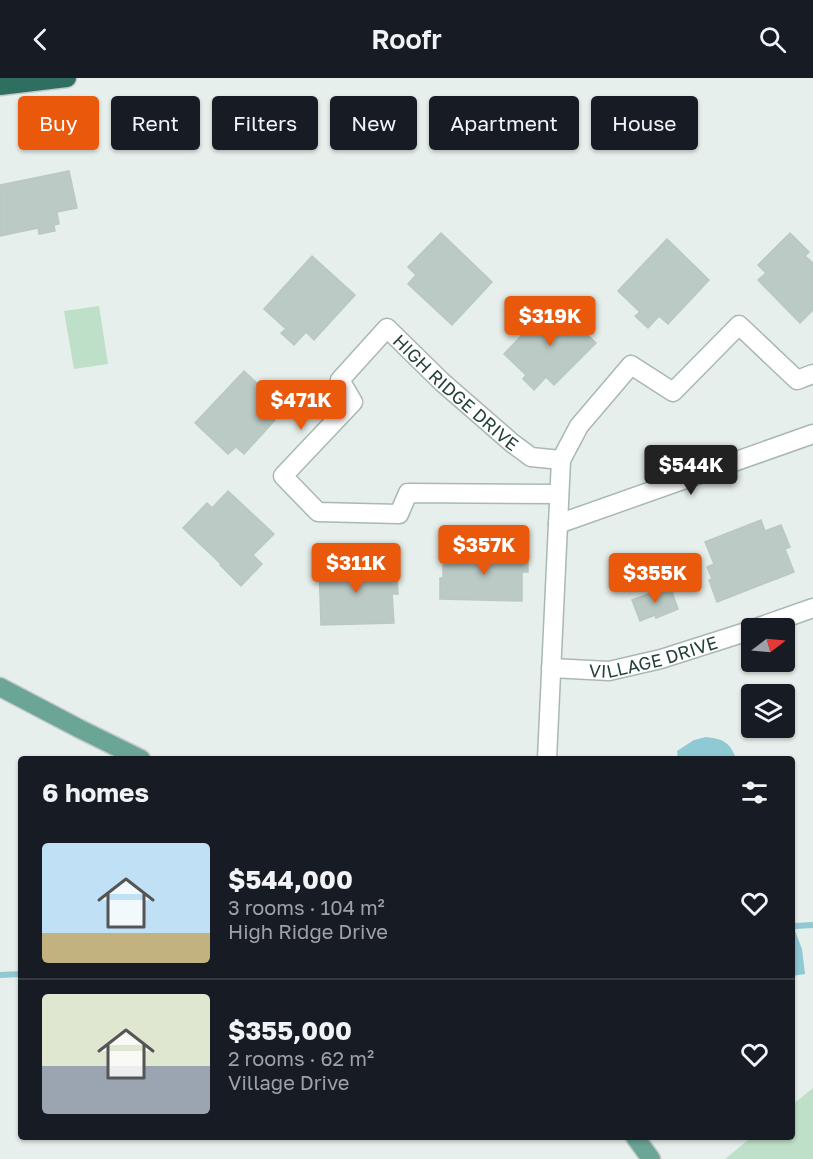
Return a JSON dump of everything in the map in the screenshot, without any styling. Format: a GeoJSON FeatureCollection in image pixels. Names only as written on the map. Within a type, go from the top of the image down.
{"type":"FeatureCollection","features":[{"type":"Feature","properties":{"kind":"highway"},"geometry":{"type":"LineString","coordinates":[[0,86],[67,78]]}},
{"type":"Feature","properties":{"kind":"main road"},"geometry":{"type":"LineString","coordinates":[[0,687],[135,756]]}},
{"type":"Feature","properties":{"kind":"main road"},"geometry":{"type":"LineString","coordinates":[[637,1140],[651,1159]]}},
{"type":"Feature","properties":{"kind":"street"},"geometry":{"type":"LineString","coordinates":[[548,756],[561,460],[579,426],[631,365],[673,392],[739,325],[797,380],[813,374]]}},
{"type":"Feature","properties":{"kind":"street","name":"HIGH RIDGE DRIVE"},"geometry":{"type":"LineString","coordinates":[[559,494],[408,493],[399,514],[318,512],[283,476],[353,402],[340,380],[387,328],[442,382],[512,443],[531,457],[561,460]]}},
{"type":"Feature","properties":{"kind":"street"},"geometry":{"type":"LineString","coordinates":[[558,524],[813,434]]}},
{"type":"Feature","properties":{"kind":"street"},"geometry":{"type":"LineString","coordinates":[[784,618],[813,608]]}},
{"type":"Feature","properties":{"kind":"street","name":"VILLAGE DRIVE"},"geometry":{"type":"LineString","coordinates":[[552,668],[609,671],[661,659],[741,634]]}},
{"type":"Feature","properties":{"kind":"green space"},"geometry":{"type":"Polygon","coordinates":[[[99,306],[108,364],[74,369],[64,311],[99,306]]]}},
{"type":"Feature","properties":{"kind":"green space"},"geometry":{"type":"Polygon","coordinates":[[[813,1088],[813,1159],[725,1159],[748,1140],[795,1140],[795,1103],[813,1088]]]}},
{"type":"Feature","properties":{"kind":"water"},"geometry":{"type":"Polygon","coordinates":[[[706,737],[725,742],[734,756],[678,756],[677,751],[694,740],[706,737]]]}},
{"type":"Feature","properties":{"kind":"water"},"geometry":{"type":"Polygon","coordinates":[[[795,931],[802,949],[805,974],[795,976],[795,931]]]}},
{"type":"Feature","properties":{"kind":"building"},"geometry":{"type":"Polygon","coordinates":[[[69,171],[77,208],[57,212],[59,224],[54,225],[55,231],[39,234],[38,228],[0,236],[0,185],[69,171]]]}},
{"type":"Feature","properties":{"kind":"building"},"geometry":{"type":"Polygon","coordinates":[[[441,233],[492,282],[452,325],[408,284],[416,275],[408,267],[441,233]]]}},
{"type":"Feature","properties":{"kind":"building"},"geometry":{"type":"Polygon","coordinates":[[[790,233],[809,252],[805,256],[813,263],[813,310],[800,323],[758,280],[766,273],[758,265],[790,233]]]}},
{"type":"Feature","properties":{"kind":"building"},"geometry":{"type":"Polygon","coordinates":[[[667,239],[709,280],[668,324],[659,316],[648,328],[635,316],[640,312],[618,291],[667,239]]]}},
{"type":"Feature","properties":{"kind":"building"},"geometry":{"type":"Polygon","coordinates":[[[312,256],[355,295],[314,340],[306,332],[294,345],[281,333],[286,329],[264,309],[312,256]]]}},
{"type":"Feature","properties":{"kind":"building"},"geometry":{"type":"Polygon","coordinates":[[[553,302],[596,343],[554,385],[546,377],[534,390],[523,379],[526,375],[504,354],[553,302]]]}},
{"type":"Feature","properties":{"kind":"building"},"geometry":{"type":"Polygon","coordinates":[[[244,371],[276,401],[268,410],[275,420],[244,454],[236,447],[228,454],[195,423],[244,371]]]}},
{"type":"Feature","properties":{"kind":"building"},"geometry":{"type":"Polygon","coordinates":[[[228,491],[274,534],[253,555],[262,564],[241,586],[183,528],[207,503],[212,508],[228,491]]]}},
{"type":"Feature","properties":{"kind":"building"},"geometry":{"type":"Polygon","coordinates":[[[761,520],[765,531],[781,525],[790,547],[785,549],[794,572],[717,602],[707,567],[714,564],[705,542],[761,520]]]}},
{"type":"Feature","properties":{"kind":"building"},"geometry":{"type":"Polygon","coordinates":[[[494,547],[512,547],[512,556],[528,556],[528,572],[522,572],[522,601],[440,599],[440,578],[443,578],[443,565],[453,565],[454,550],[494,551],[494,547]]]}},
{"type":"Feature","properties":{"kind":"building"},"geometry":{"type":"Polygon","coordinates":[[[319,564],[380,564],[381,576],[397,576],[398,594],[392,594],[394,623],[321,625],[319,564]]]}},
{"type":"Feature","properties":{"kind":"building"},"geometry":{"type":"Polygon","coordinates":[[[670,586],[678,609],[656,618],[655,615],[640,621],[632,600],[670,586]]]}},
{"type":"Feature","properties":{"kind":"waterway"},"geometry":{"type":"LineString","coordinates":[[795,926],[813,925]]}},
{"type":"Feature","properties":{"kind":"waterway"},"geometry":{"type":"LineString","coordinates":[[0,975],[18,974]]}}]}
